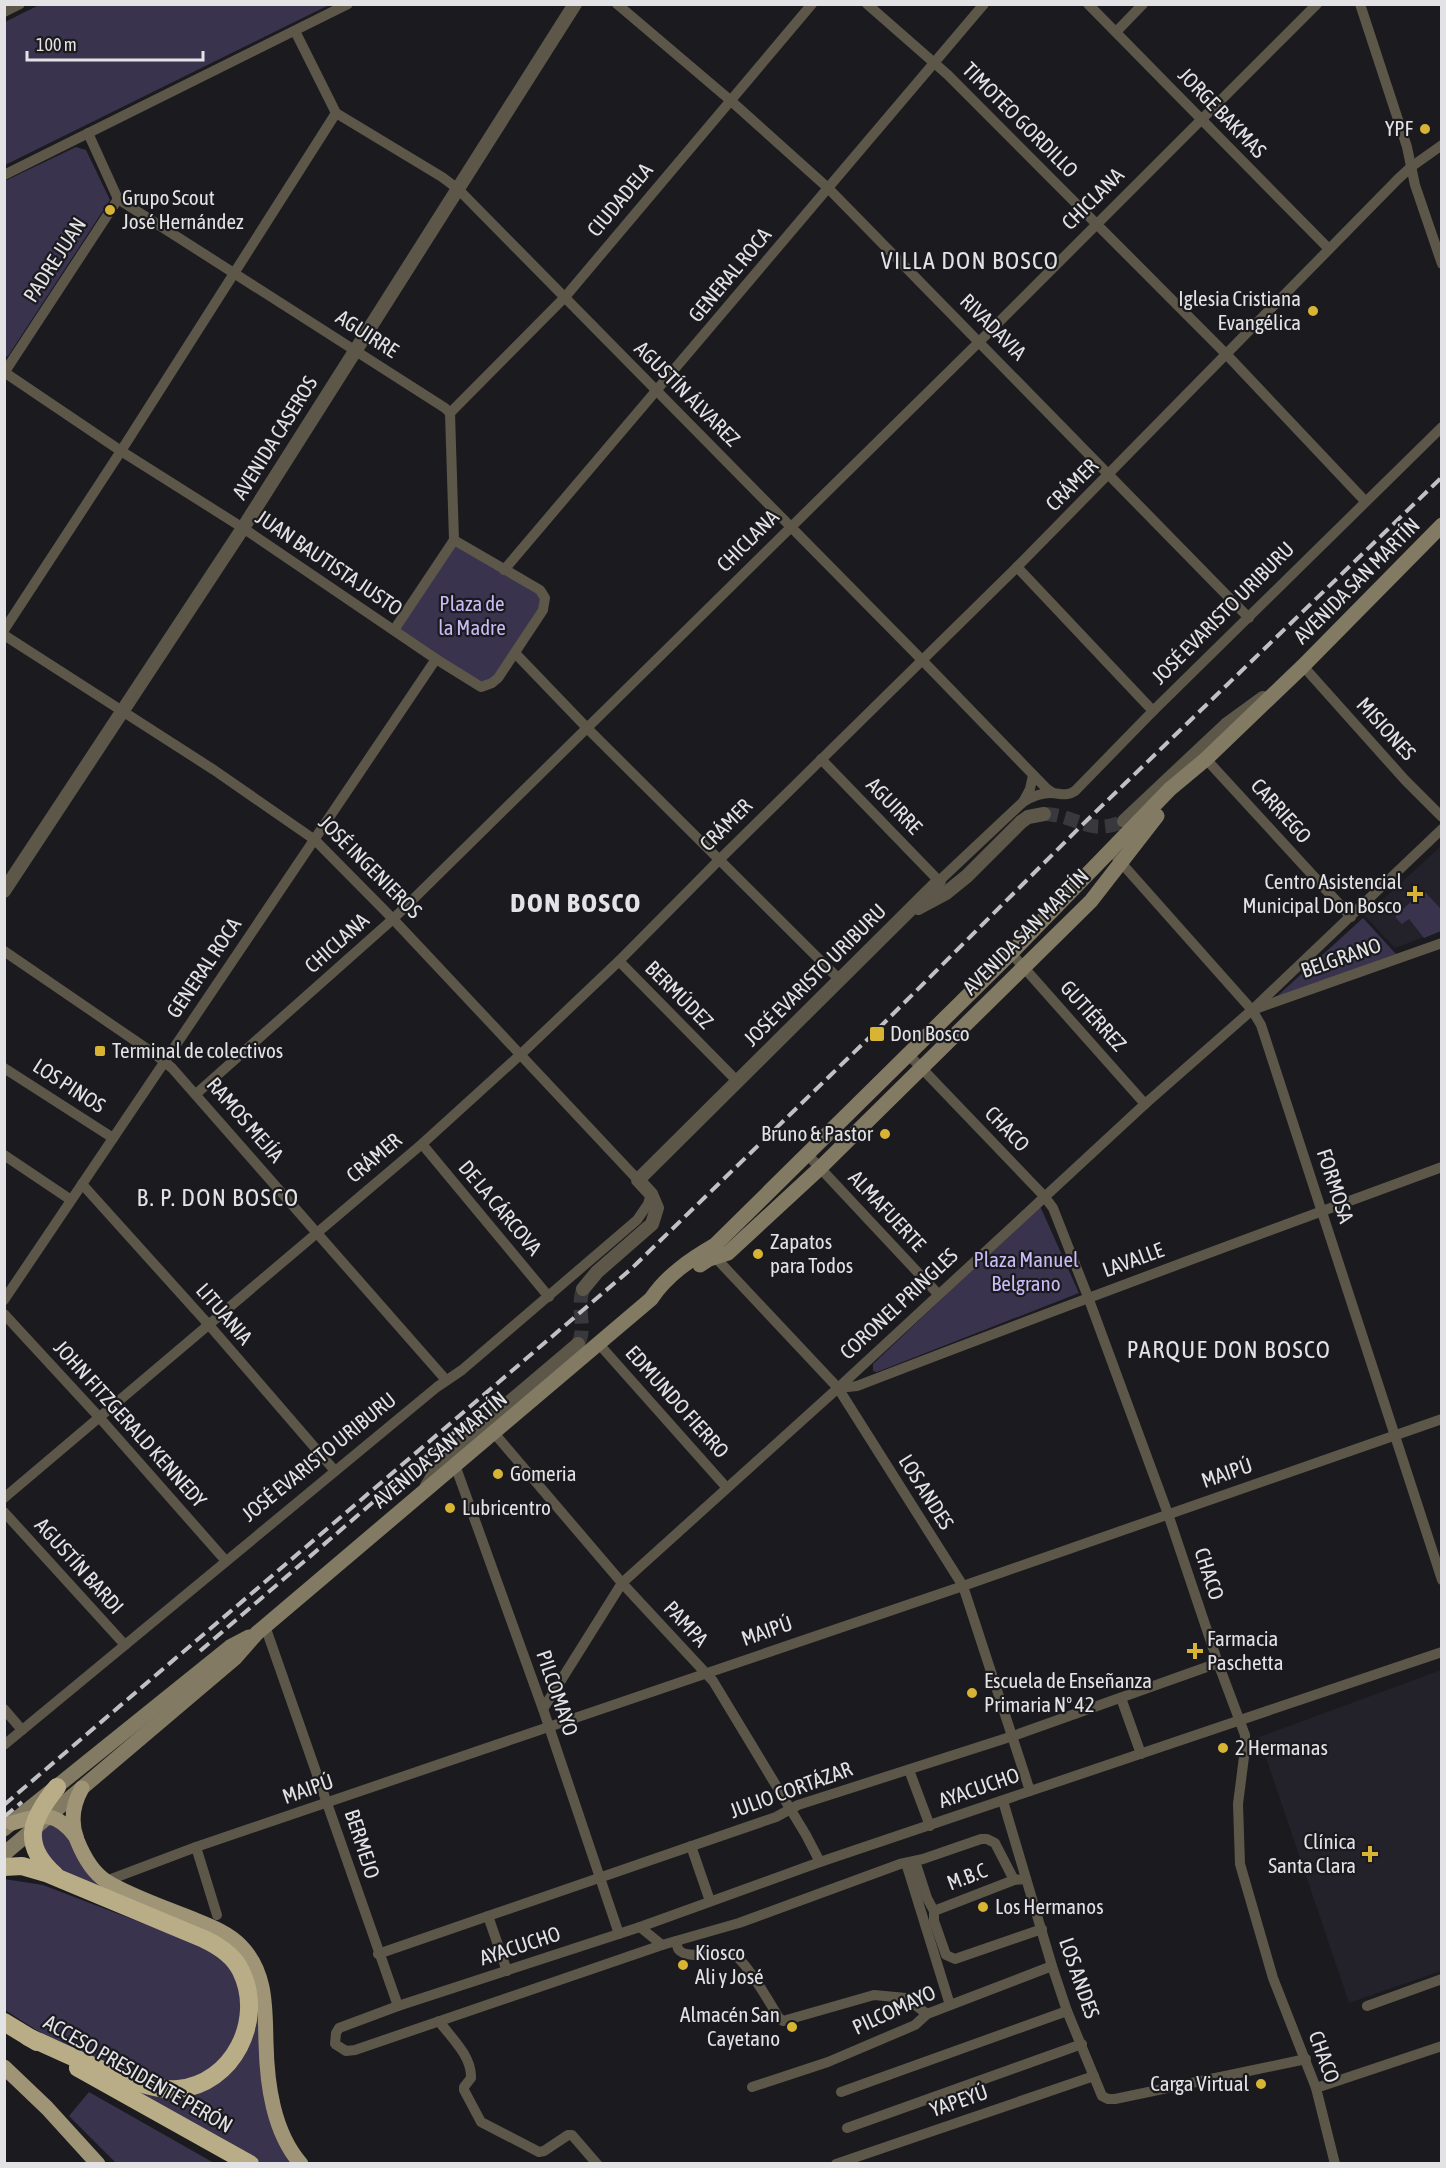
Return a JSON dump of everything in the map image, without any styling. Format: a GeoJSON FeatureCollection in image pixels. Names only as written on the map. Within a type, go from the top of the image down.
{"type":"FeatureCollection","features":[{"type":"Feature","properties":{"kind":"highway"},"geometry":{"type":"LineString","coordinates":[[57,1787],[39,1821],[33,1840],[43,1863],[56,1876],[68,1883]]}},
{"type":"Feature","properties":{"kind":"highway"},"geometry":{"type":"LineString","coordinates":[[4,1867],[22,1866],[33,1869],[204,1939],[224,1951],[237,1964],[245,1982],[249,2005],[245,2036],[234,2057],[214,2076],[186,2088],[167,2089],[144,2085],[28,2037]]}},
{"type":"Feature","properties":{"kind":"highway","name":"ACCESO PRESIDENTE PERÓN"},"geometry":{"type":"LineString","coordinates":[[4,2022],[114,2090],[250,2163]]}},
{"type":"Feature","properties":{"kind":"main road","name":"AVENIDA SAN MARTÍN"},"geometry":{"type":"LineString","coordinates":[[4,1854],[39,1821],[82,1788],[236,1658],[261,1630],[651,1299],[659,1288],[685,1265],[715,1245],[1011,953],[1145,829],[1203,762],[1303,666],[1442,525]]}},
{"type":"Feature","properties":{"kind":"main road","name":"AVENIDA SAN MARTÍN"},"geometry":{"type":"LineString","coordinates":[[651,1299],[668,1292],[702,1263],[714,1256],[724,1255],[734,1248],[820,1168],[1091,901],[1115,857]]}},
{"type":"Feature","properties":{"kind":"main road"},"geometry":{"type":"LineString","coordinates":[[734,1248],[734,1238],[737,1233],[778,1193],[775,1186]]}},
{"type":"Feature","properties":{"kind":"main road","name":"AVENIDA SAN MARTÍN"},"geometry":{"type":"LineString","coordinates":[[8,1826],[230,1647],[261,1630]]}},
{"type":"Feature","properties":{"kind":"main road"},"geometry":{"type":"LineString","coordinates":[[82,1788],[74,1808],[73,1823],[76,1837],[86,1859],[106,1881],[155,1904],[214,1927],[229,1935],[250,1957],[258,1971],[265,1998],[267,2069],[275,2113],[285,2141],[301,2163]]}},
{"type":"Feature","properties":{"kind":"main road"},"geometry":{"type":"LineString","coordinates":[[8,1826],[39,1821],[66,1825],[76,1837]]}},
{"type":"Feature","properties":{"kind":"main road"},"geometry":{"type":"LineString","coordinates":[[4,2067],[47,2108],[98,2163]]}},
{"type":"Feature","properties":{"kind":"street"},"geometry":{"type":"LineString","coordinates":[[4,12],[20,4]]}},
{"type":"Feature","properties":{"kind":"street"},"geometry":{"type":"LineString","coordinates":[[4,175],[348,4]]}},
{"type":"Feature","properties":{"kind":"street","name":"AVENIDA CASEROS"},"geometry":{"type":"LineString","coordinates":[[4,891],[243,528],[575,4]]}},
{"type":"Feature","properties":{"kind":"street","name":"RIVADAVIA"},"geometry":{"type":"LineString","coordinates":[[617,4],[730,100],[828,188],[1249,618]]}},
{"type":"Feature","properties":{"kind":"street","name":"CIUDADELA"},"geometry":{"type":"LineString","coordinates":[[450,413],[565,297],[812,4]]}},
{"type":"Feature","properties":{"kind":"street","name":"TIMOTEO GORDILLO"},"geometry":{"type":"LineString","coordinates":[[867,4],[935,62],[1227,355],[1365,501]]}},
{"type":"Feature","properties":{"kind":"street","name":"GENERAL ROCA"},"geometry":{"type":"LineString","coordinates":[[504,570],[984,4]]}},
{"type":"Feature","properties":{"kind":"street","name":"JORGE BAKMAS"},"geometry":{"type":"LineString","coordinates":[[1088,4],[1329,249]]}},
{"type":"Feature","properties":{"kind":"street"},"geometry":{"type":"LineString","coordinates":[[1116,32],[1143,4]]}},
{"type":"Feature","properties":{"kind":"street","name":"CHICLANA"},"geometry":{"type":"LineString","coordinates":[[196,1094],[393,919],[980,341],[1317,4]]}},
{"type":"Feature","properties":{"kind":"street"},"geometry":{"type":"LineString","coordinates":[[1360,4],[1407,147],[1415,185],[1442,264]]}},
{"type":"Feature","properties":{"kind":"street"},"geometry":{"type":"LineString","coordinates":[[4,630],[336,113],[295,31]]}},
{"type":"Feature","properties":{"kind":"street","name":"AGUSTÍN ÁLVAREZ"},"geometry":{"type":"LineString","coordinates":[[336,113],[458,189],[1053,793]]}},
{"type":"Feature","properties":{"kind":"street"},"geometry":{"type":"LineString","coordinates":[[88,133],[118,199]]}},
{"type":"Feature","properties":{"kind":"street","name":"CRÁMER"},"geometry":{"type":"LineString","coordinates":[[4,1498],[422,1144],[520,1055],[619,961],[718,860],[1017,567],[1411,167],[1442,146]]}},
{"type":"Feature","properties":{"kind":"street","name":"AGUIRRE"},"geometry":{"type":"LineString","coordinates":[[118,199],[450,413]]}},
{"type":"Feature","properties":{"kind":"street","name":"PADRE JUAN"},"geometry":{"type":"LineString","coordinates":[[5,373],[118,199]]}},
{"type":"Feature","properties":{"kind":"street","name":"JUAN BAUTISTA JUSTO"},"geometry":{"type":"LineString","coordinates":[[5,373],[481,687],[492,683],[515,653]]}},
{"type":"Feature","properties":{"kind":"street"},"geometry":{"type":"LineString","coordinates":[[394,630],[454,540],[450,413]]}},
{"type":"Feature","properties":{"kind":"street","name":"JOSÉ EVARISTO URIBURU"},"geometry":{"type":"LineString","coordinates":[[638,1180],[939,880],[1023,802],[1039,794],[1070,795],[1075,791],[1153,711],[1442,427]]}},
{"type":"Feature","properties":{"kind":"street"},"geometry":{"type":"LineString","coordinates":[[454,540],[540,590],[545,598],[545,604],[515,653],[718,860],[840,980]]}},
{"type":"Feature","properties":{"kind":"street"},"geometry":{"type":"LineString","coordinates":[[1017,567],[1153,711]]}},
{"type":"Feature","properties":{"kind":"street","name":"JOSÉ INGENIEROS"},"geometry":{"type":"LineString","coordinates":[[4,635],[122,710],[301,828],[315,840],[393,919],[651,1194]]}},
{"type":"Feature","properties":{"kind":"street","name":"GENERAL ROCA"},"geometry":{"type":"LineString","coordinates":[[4,1299],[436,659]]}},
{"type":"Feature","properties":{"kind":"street","name":"MISIONES"},"geometry":{"type":"LineString","coordinates":[[1303,666],[1405,780],[1442,817]]}},
{"type":"Feature","properties":{"kind":"street"},"geometry":{"type":"LineString","coordinates":[[1124,821],[1226,725],[1284,683]]}},
{"type":"Feature","properties":{"kind":"street","name":"AGUIRRE"},"geometry":{"type":"LineString","coordinates":[[821,759],[939,880]]}},
{"type":"Feature","properties":{"kind":"street","name":"CARRIEGO"},"geometry":{"type":"LineString","coordinates":[[1203,762],[1351,917]]}},
{"type":"Feature","properties":{"kind":"street","name":"JOSÉ EVARISTO URIBURU"},"geometry":{"type":"LineString","coordinates":[[1023,802],[1030,789],[1033,775]]}},
{"type":"Feature","properties":{"kind":"street"},"geometry":{"type":"LineString","coordinates":[[906,915],[946,893],[967,876],[1021,822],[1028,817],[1044,814]]}},
{"type":"Feature","properties":{"kind":"street","name":"CORONEL PRINGLES"},"geometry":{"type":"LineString","coordinates":[[543,1709],[622,1583],[838,1388],[1145,1104],[1252,1010],[1442,829]]}},
{"type":"Feature","properties":{"kind":"street","name":"FORMOSA"},"geometry":{"type":"LineString","coordinates":[[1115,857],[1252,1010],[1261,1025],[1442,1580]]}},
{"type":"Feature","properties":{"kind":"street","name":"BELGRANO"},"geometry":{"type":"LineString","coordinates":[[1252,1010],[1442,943]]}},
{"type":"Feature","properties":{"kind":"street","name":"RAMOS MEJÍA"},"geometry":{"type":"LineString","coordinates":[[4,951],[164,1061],[196,1094],[446,1380]]}},
{"type":"Feature","properties":{"kind":"street","name":"GUTIÉRREZ"},"geometry":{"type":"LineString","coordinates":[[1011,953],[1145,1104]]}},
{"type":"Feature","properties":{"kind":"street","name":"BERMÚDEZ"},"geometry":{"type":"LineString","coordinates":[[619,961],[737,1081]]}},
{"type":"Feature","properties":{"kind":"street","name":"CHACO"},"geometry":{"type":"LineString","coordinates":[[908,1054],[1053,1208],[1088,1297],[1168,1514],[1245,1740],[1238,1804],[1240,1864],[1273,1978],[1316,2088],[1335,2163]]}},
{"type":"Feature","properties":{"kind":"street","name":"LOS PINOS"},"geometry":{"type":"LineString","coordinates":[[4,1068],[113,1138]]}},
{"type":"Feature","properties":{"kind":"street","name":"DE LA CÁRCOVA"},"geometry":{"type":"LineString","coordinates":[[422,1144],[549,1297]]}},
{"type":"Feature","properties":{"kind":"street","name":"ALMAFUERTE"},"geometry":{"type":"LineString","coordinates":[[807,1154],[938,1294]]}},
{"type":"Feature","properties":{"kind":"street"},"geometry":{"type":"LineString","coordinates":[[4,1155],[71,1200]]}},
{"type":"Feature","properties":{"kind":"street","name":"LAVALLE"},"geometry":{"type":"LineString","coordinates":[[838,1388],[856,1386],[1088,1297],[1442,1167]]}},
{"type":"Feature","properties":{"kind":"street","name":"LITUANIA"},"geometry":{"type":"LineString","coordinates":[[82,1184],[209,1325],[335,1471]]}},
{"type":"Feature","properties":{"kind":"street"},"geometry":{"type":"LineString","coordinates":[[583,1289],[597,1272],[652,1224],[657,1208],[651,1194]]}},
{"type":"Feature","properties":{"kind":"street","name":"JOSÉ EVARISTO URIBURU"},"geometry":{"type":"LineString","coordinates":[[4,1745],[225,1560],[446,1380],[462,1370],[549,1297],[637,1220],[648,1204],[651,1194]]}},
{"type":"Feature","properties":{"kind":"street","name":"LOS ANDES"},"geometry":{"type":"LineString","coordinates":[[714,1256],[838,1388],[963,1586],[1030,1791]]}},
{"type":"Feature","properties":{"kind":"street","name":"JOHN FITZGERALD KENNEDY"},"geometry":{"type":"LineString","coordinates":[[4,1314],[99,1417],[225,1560]]}},
{"type":"Feature","properties":{"kind":"street","name":"EDMUNDO FIERRO"},"geometry":{"type":"LineString","coordinates":[[598,1343],[726,1487]]}},
{"type":"Feature","properties":{"kind":"street"},"geometry":{"type":"LineString","coordinates":[[425,1490],[438,1468],[453,1450],[578,1344]]}},
{"type":"Feature","properties":{"kind":"street","name":"MAIPÚ"},"geometry":{"type":"LineString","coordinates":[[106,1881],[196,1847],[963,1586],[1442,1419]]}},
{"type":"Feature","properties":{"kind":"street","name":"PAMPA"},"geometry":{"type":"LineString","coordinates":[[494,1433],[622,1583],[713,1681],[820,1862]]}},
{"type":"Feature","properties":{"kind":"street","name":"PILCOMAYO"},"geometry":{"type":"LineString","coordinates":[[455,1465],[543,1709],[619,1934]]}},
{"type":"Feature","properties":{"kind":"street","name":"AGUSTÍN BARDI"},"geometry":{"type":"LineString","coordinates":[[4,1512],[125,1646]]}},
{"type":"Feature","properties":{"kind":"street","name":"BERMEJO"},"geometry":{"type":"LineString","coordinates":[[261,1630],[328,1803],[398,2006]]}},
{"type":"Feature","properties":{"kind":"street","name":"AYACUCHO"},"geometry":{"type":"LineString","coordinates":[[1014,1880],[995,1843],[987,1839],[911,1862],[738,1923],[662,1945],[355,2050],[346,2052],[336,2044],[336,2033],[339,2028],[398,2006],[640,1927],[820,1862],[1442,1652]]}},
{"type":"Feature","properties":{"kind":"street","name":"JULIO CORTÁZAR"},"geometry":{"type":"LineString","coordinates":[[378,1953],[776,1817],[798,1804],[1013,1736],[1218,1663]]}},
{"type":"Feature","properties":{"kind":"street"},"geometry":{"type":"LineString","coordinates":[[1121,1698],[1141,1754]]}},
{"type":"Feature","properties":{"kind":"street"},"geometry":{"type":"LineString","coordinates":[[4,1709],[22,1730]]}},
{"type":"Feature","properties":{"kind":"street"},"geometry":{"type":"LineString","coordinates":[[909,1770],[930,1826]]}},
{"type":"Feature","properties":{"kind":"street","name":"LOS ANDES"},"geometry":{"type":"LineString","coordinates":[[1003,1801],[1067,2011],[1102,2096],[1115,2099],[1306,2059]]}},
{"type":"Feature","properties":{"kind":"street"},"geometry":{"type":"LineString","coordinates":[[691,1846],[710,1901]]}},
{"type":"Feature","properties":{"kind":"street"},"geometry":{"type":"LineString","coordinates":[[196,1847],[217,1915]]}},
{"type":"Feature","properties":{"kind":"street"},"geometry":{"type":"LineString","coordinates":[[911,1862],[934,1911],[934,1921],[946,1955],[950,1958],[955,1959],[1042,1929]]}},
{"type":"Feature","properties":{"kind":"street"},"geometry":{"type":"LineString","coordinates":[[911,1862],[950,2005]]}},
{"type":"Feature","properties":{"kind":"street"},"geometry":{"type":"LineString","coordinates":[[1014,1880],[1026,1879]]}},
{"type":"Feature","properties":{"kind":"street","name":"M.B.C"},"geometry":{"type":"LineString","coordinates":[[934,1911],[1014,1880]]}},
{"type":"Feature","properties":{"kind":"street"},"geometry":{"type":"LineString","coordinates":[[488,1916],[507,1971]]}},
{"type":"Feature","properties":{"kind":"street"},"geometry":{"type":"LineString","coordinates":[[640,1927],[662,1945]]}},
{"type":"Feature","properties":{"kind":"street"},"geometry":{"type":"LineString","coordinates":[[676,1941],[682,1953],[728,1954],[742,1961],[783,2021],[874,1995],[906,1998],[927,2014]]}},
{"type":"Feature","properties":{"kind":"street","name":"PILCOMAYO"},"geometry":{"type":"LineString","coordinates":[[752,2087],[828,2062],[915,2025],[927,2014],[1052,1966]]}},
{"type":"Feature","properties":{"kind":"street"},"geometry":{"type":"LineString","coordinates":[[1367,2006],[1442,1979]]}},
{"type":"Feature","properties":{"kind":"street"},"geometry":{"type":"LineString","coordinates":[[841,2092],[1067,2011]]}},
{"type":"Feature","properties":{"kind":"street"},"geometry":{"type":"LineString","coordinates":[[439,2021],[456,2042],[470,2067],[471,2078],[464,2086],[464,2090],[481,2122],[539,2152],[568,2135],[572,2135],[597,2163]]}},
{"type":"Feature","properties":{"kind":"street"},"geometry":{"type":"LineString","coordinates":[[847,2128],[1082,2044]]}},
{"type":"Feature","properties":{"kind":"street"},"geometry":{"type":"LineString","coordinates":[[1316,2088],[1442,2046]]}},
{"type":"Feature","properties":{"kind":"street","name":"YAPEYÚ"},"geometry":{"type":"LineString","coordinates":[[836,2163],[1094,2076]]}},
{"type":"Feature","properties":{"kind":"shaded area","name":"Centro Asistencial Municipal Don Bosco"},"geometry":{"type":"Polygon","coordinates":[[[1440,847],[1441,931],[1395,948],[1365,916],[1440,847]]]}},
{"type":"Feature","properties":{"kind":"shaded area","name":"Clínica Santa Clara"},"geometry":{"type":"Polygon","coordinates":[[[1441,1670],[1441,1971],[1349,2003],[1259,1737],[1441,1670]]]}},
{"type":"Feature","properties":{"kind":"green space"},"geometry":{"type":"Polygon","coordinates":[[[39,5],[329,5],[5,165],[5,22],[39,5]]]}},
{"type":"Feature","properties":{"kind":"green space"},"geometry":{"type":"Polygon","coordinates":[[[76,147],[86,150],[110,200],[8,356],[5,357],[5,181],[76,147]]]}},
{"type":"Feature","properties":{"kind":"green space","name":"Plaza de la Madre"},"geometry":{"type":"Polygon","coordinates":[[[454,540],[545,598],[487,686],[394,630],[454,540]]]}},
{"type":"Feature","properties":{"kind":"green space"},"geometry":{"type":"Polygon","coordinates":[[[1423,890],[1440,908],[1442,907],[1441,931],[1424,938],[1409,919],[1402,924],[1395,917],[1423,890]]]}},
{"type":"Feature","properties":{"kind":"green space"},"geometry":{"type":"Polygon","coordinates":[[[1363,918],[1396,954],[1274,999],[1363,918]]]}},
{"type":"Feature","properties":{"kind":"green space","name":"Plaza Manuel Belgrano"},"geometry":{"type":"Polygon","coordinates":[[[1040,1206],[1079,1293],[877,1372],[873,1371],[873,1364],[1040,1206]]]}},
{"type":"Feature","properties":{"kind":"green space"},"geometry":{"type":"Polygon","coordinates":[[[51,1822],[65,1831],[83,1865],[105,1887],[202,1925],[230,1942],[243,1956],[252,1972],[257,1989],[262,2065],[268,2105],[278,2135],[294,2163],[261,2163],[126,2088],[127,2086],[160,2095],[180,2096],[202,2090],[220,2079],[235,2062],[246,2043],[252,2021],[253,1999],[248,1977],[237,1958],[209,1936],[73,1881],[60,1872],[45,1855],[38,1833],[51,1822]]]}},
{"type":"Feature","properties":{"kind":"green space"},"geometry":{"type":"Polygon","coordinates":[[[4,1879],[43,1885],[202,1946],[222,1958],[238,1977],[244,2019],[229,2053],[193,2082],[169,2083],[125,2072],[58,2044],[5,2010],[4,1879]]]}},
{"type":"Feature","properties":{"kind":"green space"},"geometry":{"type":"Polygon","coordinates":[[[89,2092],[214,2163],[116,2163],[69,2116],[89,2092]]]}},
{"type":"Feature","properties":{"kind":"tunnel"},"geometry":{"type":"LineString","coordinates":[[1044,814],[1102,827],[1124,821]]}},
{"type":"Feature","properties":{"kind":"tunnel"},"geometry":{"type":"LineString","coordinates":[[578,1344],[582,1331],[581,1296],[583,1289]]}},
{"type":"Feature","properties":{"kind":"railway"},"geometry":{"type":"LineString","coordinates":[[4,1805],[631,1269],[875,1032],[1079,828],[1442,477]]}},
{"type":"Feature","properties":{"kind":"railway"},"geometry":{"type":"LineString","coordinates":[[200,1651],[471,1418]]}},
{"type":"Feature","properties":{"kind":"railway"},"geometry":{"type":"LineString","coordinates":[[4,1817],[22,1802]]}},
{"type":"Feature","properties":{"kind":"place","name":"YPF"},"geometry":{"type":"Point","coordinates":[1425,129]}},
{"type":"Feature","properties":{"kind":"place","name":"Grupo Scout José Hernández"},"geometry":{"type":"Point","coordinates":[110,210]}},
{"type":"Feature","properties":{"kind":"place","name":"Iglesia Cristiana Evangélica"},"geometry":{"type":"Point","coordinates":[1313,311]}},
{"type":"Feature","properties":{"kind":"place","name":"Centro Asistencial Municipal Don Bosco"},"geometry":{"type":"Point","coordinates":[1415,894]}},
{"type":"Feature","properties":{"kind":"place","name":"Don Bosco"},"geometry":{"type":"Point","coordinates":[877,1034]}},
{"type":"Feature","properties":{"kind":"place","name":"Terminal de colectivos"},"geometry":{"type":"Point","coordinates":[100,1051]}},
{"type":"Feature","properties":{"kind":"place","name":"Bruno & Pastor"},"geometry":{"type":"Point","coordinates":[885,1134]}},
{"type":"Feature","properties":{"kind":"place","name":"Zapatos para Todos"},"geometry":{"type":"Point","coordinates":[758,1254]}},
{"type":"Feature","properties":{"kind":"place","name":"Gomeria"},"geometry":{"type":"Point","coordinates":[498,1474]}},
{"type":"Feature","properties":{"kind":"place","name":"Lubricentro"},"geometry":{"type":"Point","coordinates":[450,1508]}},
{"type":"Feature","properties":{"kind":"place","name":"Farmacia Paschetta"},"geometry":{"type":"Point","coordinates":[1195,1651]}},
{"type":"Feature","properties":{"kind":"place","name":"Escuela de Enseñanza Primaria Nº 42"},"geometry":{"type":"Point","coordinates":[972,1693]}},
{"type":"Feature","properties":{"kind":"place","name":"2 Hermanas"},"geometry":{"type":"Point","coordinates":[1223,1748]}},
{"type":"Feature","properties":{"kind":"place","name":"Clínica Santa Clara"},"geometry":{"type":"Point","coordinates":[1370,1854]}},
{"type":"Feature","properties":{"kind":"place","name":"Los Hermanos"},"geometry":{"type":"Point","coordinates":[983,1907]}},
{"type":"Feature","properties":{"kind":"place","name":"Kiosco Ali y José"},"geometry":{"type":"Point","coordinates":[683,1965]}},
{"type":"Feature","properties":{"kind":"place","name":"Almacén San Cayetano"},"geometry":{"type":"Point","coordinates":[792,2027]}},
{"type":"Feature","properties":{"kind":"place","name":"Carga Virtual"},"geometry":{"type":"Point","coordinates":[1261,2084]}},
{"type":"Feature","properties":{"kind":"district","name":"VILLA DON BOSCO"},"geometry":{"type":"Point","coordinates":[970,261]}},
{"type":"Feature","properties":{"kind":"district","name":"DON BOSCO"},"geometry":{"type":"Point","coordinates":[576,903]}},
{"type":"Feature","properties":{"kind":"district","name":"B. P. DON BOSCO"},"geometry":{"type":"Point","coordinates":[218,1198]}},
{"type":"Feature","properties":{"kind":"district","name":"PARQUE DON BOSCO"},"geometry":{"type":"Point","coordinates":[1229,1350]}}]}
